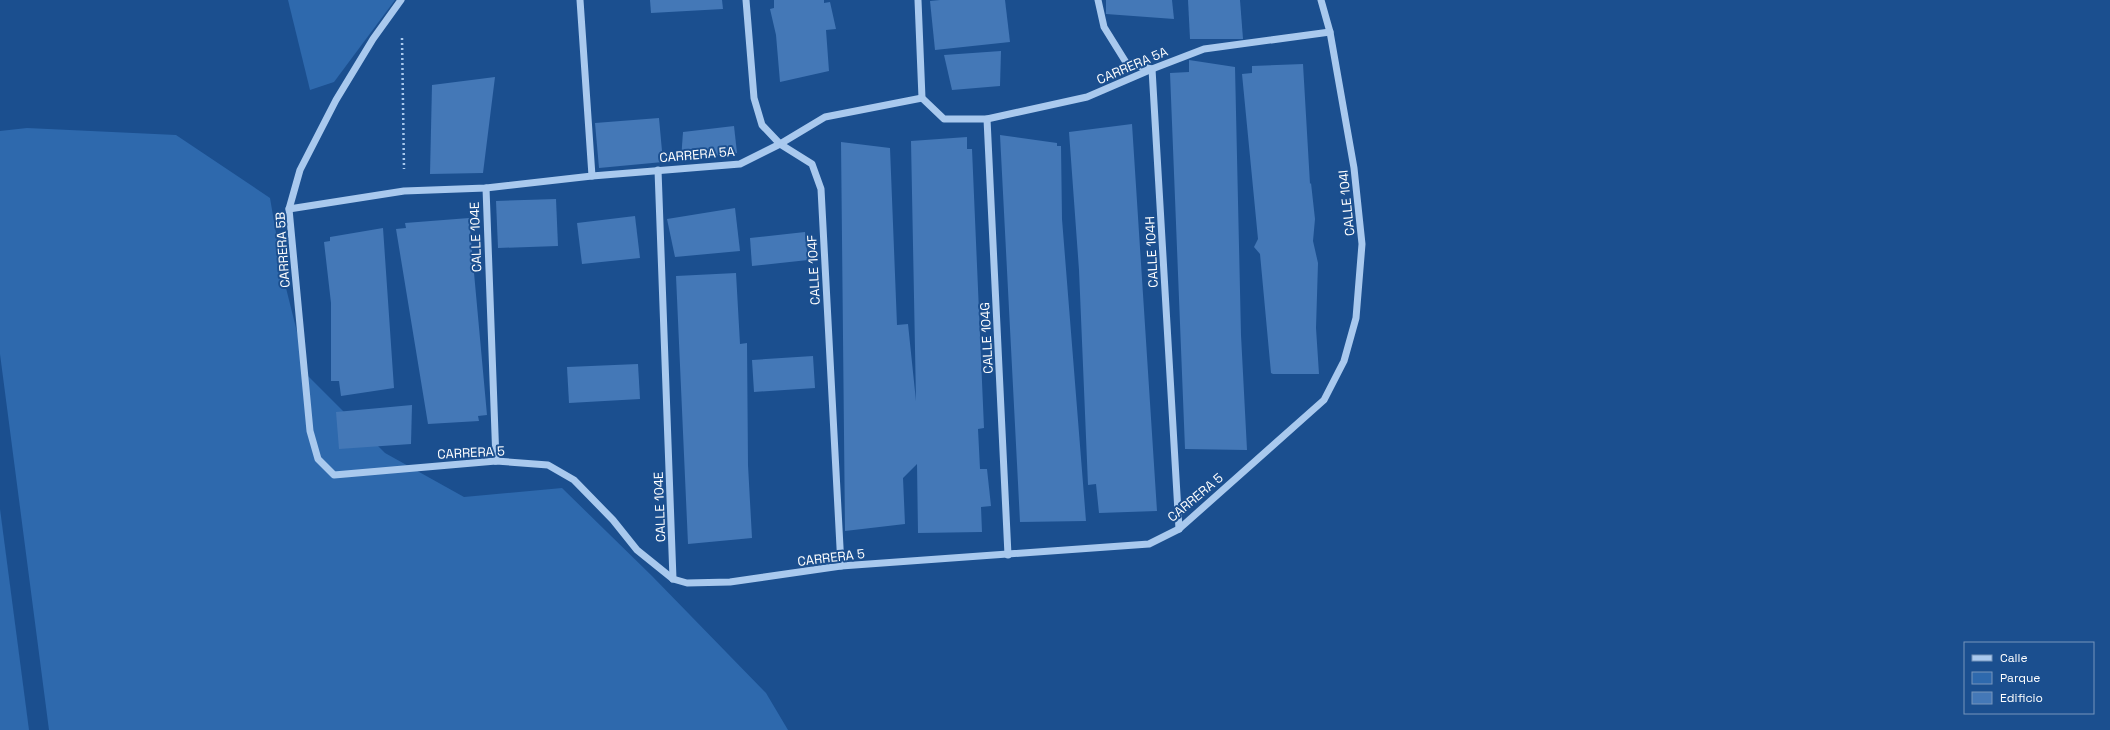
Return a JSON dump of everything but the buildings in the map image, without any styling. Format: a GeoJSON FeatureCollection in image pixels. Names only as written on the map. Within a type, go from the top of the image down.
{"type":"FeatureCollection","features":[{"type":"Feature","properties":{"kind":"street","name":"CARRERA 5B"},"geometry":{"type":"LineString","coordinates":[[334,475],[318,459],[310,431],[289,209],[300,170],[336,100],[373,39],[402,0]]}},
{"type":"Feature","properties":{"kind":"street"},"geometry":{"type":"LineString","coordinates":[[580,0],[592,176]]}},
{"type":"Feature","properties":{"kind":"street","name":"CALLE 104F"},"geometry":{"type":"LineString","coordinates":[[746,0],[754,98],[762,125],[780,144],[812,164],[821,189],[841,566]]}},
{"type":"Feature","properties":{"kind":"street"},"geometry":{"type":"LineString","coordinates":[[918,0],[922,98]]}},
{"type":"Feature","properties":{"kind":"street"},"geometry":{"type":"LineString","coordinates":[[1098,0],[1104,27],[1128,64],[1152,69]]}},
{"type":"Feature","properties":{"kind":"street","name":"CALLE 104I"},"geometry":{"type":"LineString","coordinates":[[1321,0],[1330,32],[1354,168],[1362,244],[1356,318],[1344,361],[1324,400]]}},
{"type":"Feature","properties":{"kind":"street","name":"CARRERA 5A"},"geometry":{"type":"LineString","coordinates":[[486,188],[592,176],[740,164],[780,144],[825,117],[922,98],[944,119],[987,119],[1087,98],[1152,69],[1204,49],[1330,32]]}},
{"type":"Feature","properties":{"kind":"street","name":"CALLE 104H"},"geometry":{"type":"LineString","coordinates":[[1152,69],[1179,529]]}},
{"type":"Feature","properties":{"kind":"street","name":"CALLE 104G"},"geometry":{"type":"LineString","coordinates":[[987,119],[1008,555]]}},
{"type":"Feature","properties":{"kind":"street","name":"CALLE 104E"},"geometry":{"type":"LineString","coordinates":[[658,170],[673,579]]}},
{"type":"Feature","properties":{"kind":"street","name":"CALLE 104E"},"geometry":{"type":"LineString","coordinates":[[289,209],[404,191],[486,188],[496,461]]}},
{"type":"Feature","properties":{"kind":"street","name":"CARRERA 5"},"geometry":{"type":"LineString","coordinates":[[334,475],[496,461],[548,465],[574,480],[613,520],[637,550],[673,579],[687,583],[730,582],[841,566],[1149,544],[1179,529],[1324,400]]}},
{"type":"Feature","properties":{"kind":"path"},"geometry":{"type":"LineString","coordinates":[[402,32],[404,191]]}},
{"type":"Feature","properties":{"kind":"green space"},"geometry":{"type":"Polygon","coordinates":[[[288,0],[395,0],[334,82],[310,90],[288,0]]]}},
{"type":"Feature","properties":{"kind":"green space"},"geometry":{"type":"Polygon","coordinates":[[[27,128],[176,135],[270,198],[284,280],[308,376],[385,453],[464,497],[562,488],[652,576],[766,693],[788,730],[49,730],[0,354],[0,131],[27,128]]]}},
{"type":"Feature","properties":{"kind":"green space"},"geometry":{"type":"Polygon","coordinates":[[[0,509],[29,730],[0,730],[0,509]]]}}]}
